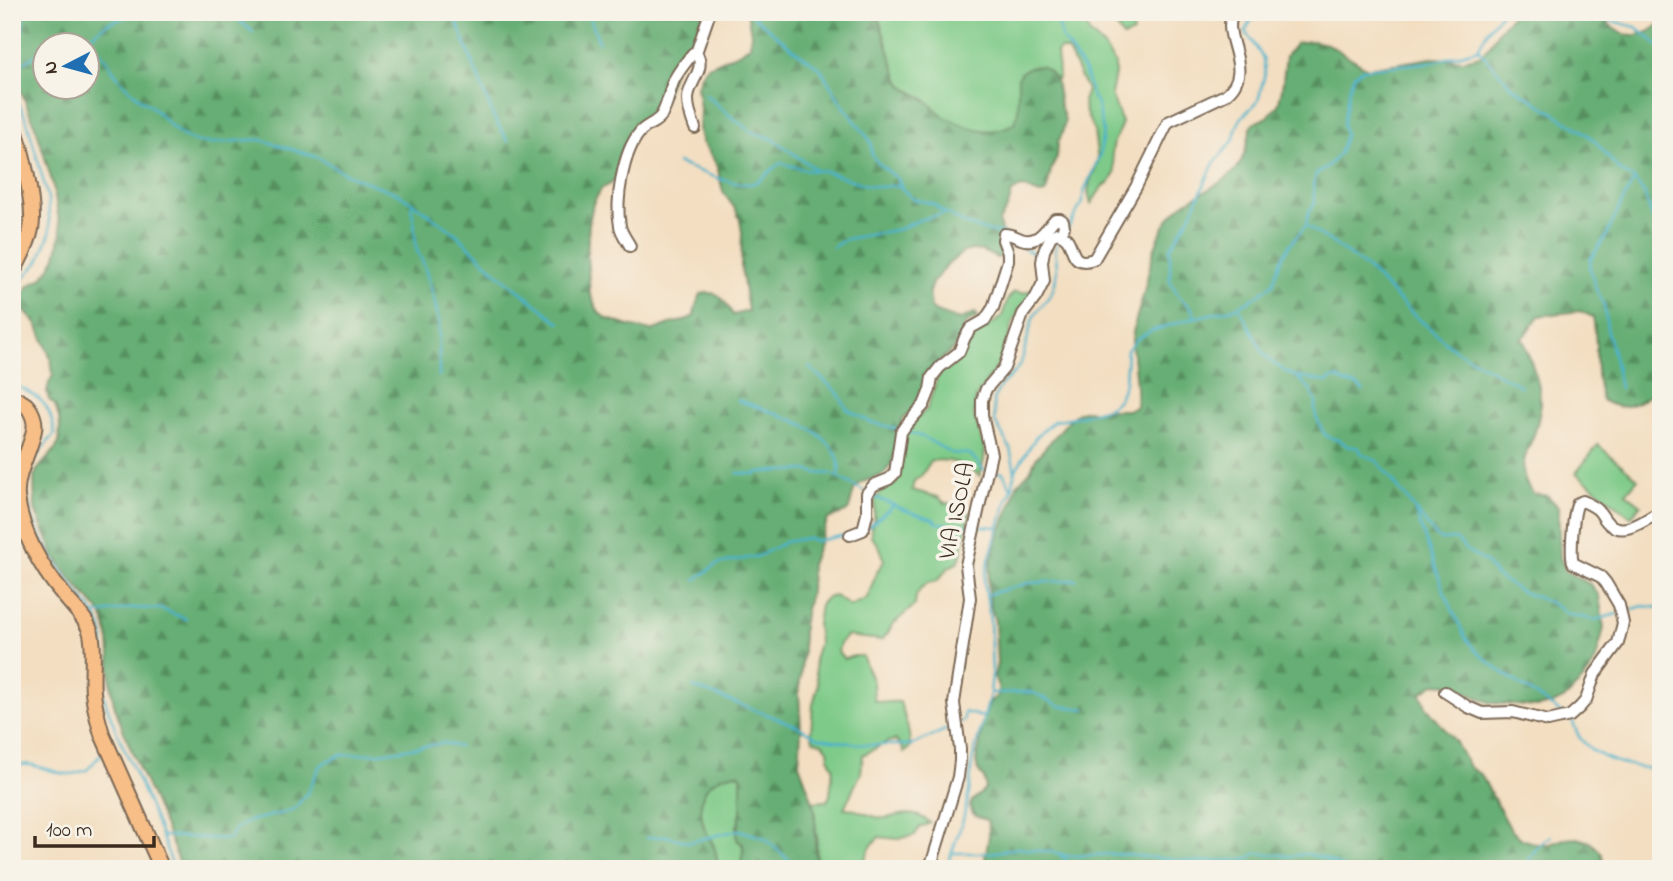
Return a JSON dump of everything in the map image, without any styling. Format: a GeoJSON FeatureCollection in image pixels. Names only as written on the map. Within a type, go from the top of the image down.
{"type":"FeatureCollection","features":[{"type":"Feature","properties":{"kind":"main road"},"geometry":{"type":"LineString","coordinates":[[12,122],[25,170],[32,222],[31,231],[12,274]]}},
{"type":"Feature","properties":{"kind":"main road"},"geometry":{"type":"LineString","coordinates":[[12,397],[27,406],[35,422],[17,489],[22,520],[46,572],[89,626],[93,638],[95,713],[162,869]]}},
{"type":"Feature","properties":{"kind":"street"},"geometry":{"type":"LineString","coordinates":[[630,246],[620,228],[624,163],[641,131],[662,115],[673,82],[693,53],[696,53],[710,12]]}},
{"type":"Feature","properties":{"kind":"street"},"geometry":{"type":"LineString","coordinates":[[850,536],[863,530],[867,494],[874,485],[889,479],[895,473],[901,432],[924,405],[932,377],[959,352],[971,328],[985,320],[993,308],[1008,261],[1004,234],[1009,233],[1024,241],[1032,241],[1039,238],[1055,219],[1060,219],[1064,227],[1061,233],[1068,239],[1073,256],[1079,261],[1094,259],[1136,187],[1168,122],[1233,89],[1238,71],[1238,57],[1230,30],[1230,18],[1234,12]]}},
{"type":"Feature","properties":{"kind":"street"},"geometry":{"type":"LineString","coordinates":[[695,128],[688,100],[689,90],[700,68],[700,57],[696,53]]}},
{"type":"Feature","properties":{"kind":"street","name":"VIA ISOLA"},"geometry":{"type":"LineString","coordinates":[[928,869],[958,777],[960,761],[954,703],[970,598],[966,565],[991,454],[982,415],[982,400],[986,389],[1004,368],[1023,314],[1044,281],[1042,262],[1051,236],[1061,233]]}},
{"type":"Feature","properties":{"kind":"street"},"geometry":{"type":"LineString","coordinates":[[1445,692],[1482,713],[1513,712],[1548,721],[1570,716],[1586,700],[1595,674],[1618,643],[1623,623],[1619,605],[1606,583],[1601,577],[1576,566],[1572,559],[1573,512],[1577,503],[1583,501],[1596,508],[1607,522],[1625,529],[1661,511]]}},
{"type":"Feature","properties":{"kind":"green space"},"geometry":{"type":"Polygon","coordinates":[[[12,12],[704,12],[698,32],[676,64],[661,108],[632,131],[619,156],[616,177],[611,184],[602,188],[597,196],[589,223],[587,254],[590,294],[599,313],[608,319],[651,331],[694,316],[701,294],[717,295],[724,300],[733,315],[748,311],[741,267],[740,220],[723,192],[714,160],[702,142],[697,86],[708,66],[741,52],[750,45],[747,12],[876,12],[893,66],[903,86],[923,98],[945,117],[979,130],[1000,129],[1014,123],[1018,112],[1020,73],[1030,67],[1041,66],[1050,72],[1056,81],[1065,120],[1047,189],[1040,194],[1021,187],[1012,192],[999,221],[1005,253],[997,258],[982,251],[963,252],[947,265],[932,283],[929,293],[934,311],[959,320],[975,313],[978,317],[965,324],[956,346],[928,372],[919,403],[902,420],[892,463],[884,474],[857,486],[849,509],[828,519],[811,565],[810,591],[803,624],[799,764],[815,813],[816,869],[741,869],[743,844],[736,836],[741,813],[741,777],[738,773],[718,779],[702,797],[705,830],[715,849],[718,869],[181,869],[115,707],[110,647],[105,623],[100,612],[54,555],[35,510],[34,477],[59,443],[60,427],[55,405],[49,400],[47,392],[53,375],[51,359],[37,324],[27,313],[14,306],[29,286],[48,271],[56,257],[61,233],[53,185],[37,131],[12,69],[12,12]]]}},
{"type":"Feature","properties":{"kind":"green space"},"geometry":{"type":"Polygon","coordinates":[[[876,12],[1077,12],[1086,23],[1089,33],[1104,47],[1115,64],[1111,94],[1122,123],[1114,142],[1112,152],[1115,173],[1110,182],[1102,187],[1091,204],[1088,192],[1098,162],[1094,131],[1083,101],[1087,90],[1066,50],[1060,49],[1057,53],[1059,76],[1056,81],[1054,76],[1018,78],[1018,112],[1014,123],[998,130],[981,130],[948,119],[923,98],[903,86],[893,66],[876,12]]]}},
{"type":"Feature","properties":{"kind":"green space"},"geometry":{"type":"Polygon","coordinates":[[[1111,12],[1134,12],[1133,33],[1123,37],[1111,12]]]}},
{"type":"Feature","properties":{"kind":"green space"},"geometry":{"type":"Polygon","coordinates":[[[1515,12],[1601,12],[1611,26],[1630,35],[1644,34],[1661,22],[1661,386],[1632,405],[1613,405],[1602,400],[1593,317],[1580,311],[1539,316],[1521,340],[1524,341],[1540,392],[1536,429],[1523,469],[1526,484],[1534,494],[1548,496],[1558,507],[1560,557],[1565,571],[1590,584],[1599,596],[1604,628],[1596,659],[1589,673],[1567,697],[1553,704],[1537,707],[1491,703],[1449,685],[1434,684],[1421,693],[1426,707],[1455,741],[1469,767],[1481,775],[1511,830],[1522,839],[1537,844],[1577,838],[1590,842],[1601,852],[1606,869],[984,869],[989,826],[987,820],[973,814],[970,804],[986,788],[976,761],[982,723],[990,701],[998,696],[994,677],[997,663],[995,621],[990,605],[988,581],[991,561],[1017,485],[1030,471],[1036,458],[1071,418],[1079,412],[1089,410],[1127,410],[1136,407],[1133,331],[1153,254],[1165,225],[1178,208],[1230,176],[1236,169],[1244,153],[1252,124],[1268,117],[1278,105],[1286,56],[1296,43],[1312,41],[1327,44],[1368,68],[1432,58],[1464,60],[1480,56],[1515,12]]]}},
{"type":"Feature","properties":{"kind":"green space"},"geometry":{"type":"Polygon","coordinates":[[[1032,290],[1012,324],[999,363],[976,397],[974,415],[985,450],[980,476],[957,463],[938,460],[931,461],[914,481],[912,490],[938,497],[945,503],[954,504],[970,513],[961,556],[937,581],[921,588],[915,605],[892,625],[882,640],[846,636],[840,643],[838,652],[844,659],[862,656],[873,682],[874,700],[900,702],[910,741],[910,747],[904,753],[896,740],[863,755],[861,773],[844,808],[882,818],[903,814],[916,815],[930,823],[919,828],[915,835],[897,839],[879,837],[868,852],[863,869],[816,869],[817,838],[813,802],[827,801],[833,767],[828,749],[813,740],[811,732],[813,704],[818,686],[814,660],[819,643],[817,623],[820,605],[826,598],[835,596],[850,606],[867,598],[884,561],[880,548],[871,537],[875,500],[880,493],[896,483],[900,475],[904,435],[908,427],[927,409],[937,379],[942,371],[964,353],[971,336],[1002,316],[1008,299],[1014,292],[1032,290]]]}},
{"type":"Feature","properties":{"kind":"green space"},"geometry":{"type":"Polygon","coordinates":[[[1598,445],[1638,479],[1626,493],[1641,505],[1631,517],[1576,473],[1598,445]]]}},
{"type":"Feature","properties":{"kind":"green space"},"geometry":{"type":"Polygon","coordinates":[[[738,773],[741,777],[741,813],[736,830],[744,850],[741,869],[718,869],[714,847],[705,830],[702,797],[718,779],[738,773]]]}},
{"type":"Feature","properties":{"kind":"waterway"},"geometry":{"type":"LineString","coordinates":[[12,68],[24,12]]}},
{"type":"Feature","properties":{"kind":"waterway"},"geometry":{"type":"LineString","coordinates":[[96,32],[108,23],[141,12]]}},
{"type":"Feature","properties":{"kind":"waterway"},"geometry":{"type":"LineString","coordinates":[[229,12],[253,32]]}},
{"type":"Feature","properties":{"kind":"waterway"},"geometry":{"type":"LineString","coordinates":[[453,12],[494,118],[508,141]]}},
{"type":"Feature","properties":{"kind":"waterway"},"geometry":{"type":"LineString","coordinates":[[588,12],[599,42]]}},
{"type":"Feature","properties":{"kind":"waterway"},"geometry":{"type":"LineString","coordinates":[[748,12],[820,68],[840,101],[871,142],[872,155],[898,179],[902,188]]}},
{"type":"Feature","properties":{"kind":"waterway"},"geometry":{"type":"LineString","coordinates":[[1053,12],[1062,38],[1085,72],[1103,130],[1100,155],[1081,205],[1067,230]]}},
{"type":"Feature","properties":{"kind":"waterway"},"geometry":{"type":"LineString","coordinates":[[1195,317],[1191,307],[1180,298],[1170,282],[1170,248],[1189,218],[1214,163],[1233,141],[1242,117],[1258,101],[1265,73],[1263,58],[1246,32],[1254,19],[1270,12]]}},
{"type":"Feature","properties":{"kind":"waterway"},"geometry":{"type":"LineString","coordinates":[[946,869],[963,820],[972,761],[990,695],[990,620],[984,580],[1012,490],[1015,471],[1036,437],[1054,421],[1110,407],[1119,399],[1125,382],[1127,350],[1137,339],[1151,331],[1232,309],[1251,300],[1273,284],[1280,262],[1306,225],[1309,211],[1315,203],[1313,185],[1316,174],[1340,153],[1345,134],[1343,125],[1349,89],[1354,75],[1362,69],[1434,62],[1478,49],[1502,12]]}},
{"type":"Feature","properties":{"kind":"waterway"},"geometry":{"type":"LineString","coordinates":[[1600,12],[1606,14],[1609,20],[1636,27],[1661,48]]}},
{"type":"Feature","properties":{"kind":"waterway"},"geometry":{"type":"LineString","coordinates":[[1478,49],[1511,86],[1581,130],[1595,141],[1621,172],[1633,178],[1644,193],[1661,243]]}},
{"type":"Feature","properties":{"kind":"waterway"},"geometry":{"type":"LineString","coordinates":[[102,54],[129,89],[187,138],[205,143],[262,140],[319,158],[346,174],[399,194],[455,233],[497,273],[560,323]]}},
{"type":"Feature","properties":{"kind":"waterway"},"geometry":{"type":"LineString","coordinates":[[13,69],[32,57]]}},
{"type":"Feature","properties":{"kind":"waterway"},"geometry":{"type":"LineString","coordinates":[[12,88],[27,121],[48,198],[50,233],[39,261],[20,282],[12,298]]}},
{"type":"Feature","properties":{"kind":"waterway"},"geometry":{"type":"LineString","coordinates":[[705,94],[752,132],[773,139],[815,169]]}},
{"type":"Feature","properties":{"kind":"waterway"},"geometry":{"type":"LineString","coordinates":[[677,163],[716,178],[747,184],[754,183],[781,163],[806,170],[824,171],[867,185],[898,185],[913,199],[934,204],[967,225],[1003,233]]}},
{"type":"Feature","properties":{"kind":"waterway"},"geometry":{"type":"LineString","coordinates":[[1620,388],[1604,305],[1590,268],[1591,258],[1607,235],[1634,180]]}},
{"type":"Feature","properties":{"kind":"waterway"},"geometry":{"type":"LineString","coordinates":[[413,204],[411,208],[416,248],[424,265],[439,321],[439,376]]}},
{"type":"Feature","properties":{"kind":"waterway"},"geometry":{"type":"LineString","coordinates":[[833,247],[846,239],[900,229],[919,220],[946,213]]}},
{"type":"Feature","properties":{"kind":"waterway"},"geometry":{"type":"LineString","coordinates":[[1306,226],[1368,269],[1413,314],[1455,350],[1521,386]]}},
{"type":"Feature","properties":{"kind":"waterway"},"geometry":{"type":"LineString","coordinates":[[1015,471],[1010,448],[995,422],[993,400],[1001,385],[1021,363],[1033,318],[1053,288],[1057,268],[1056,248],[1061,238]]}},
{"type":"Feature","properties":{"kind":"waterway"},"geometry":{"type":"LineString","coordinates":[[1010,240],[1041,256]]}},
{"type":"Feature","properties":{"kind":"waterway"},"geometry":{"type":"LineString","coordinates":[[1239,307],[1264,354],[1308,387],[1316,401],[1316,417],[1323,432],[1347,446],[1359,448],[1361,453],[1377,461],[1441,540],[1455,539],[1466,550],[1487,563],[1496,576],[1568,614],[1595,620],[1617,614]]}},
{"type":"Feature","properties":{"kind":"waterway"},"geometry":{"type":"LineString","coordinates":[[809,367],[838,393],[847,409],[870,422],[898,429]]}},
{"type":"Feature","properties":{"kind":"waterway"},"geometry":{"type":"LineString","coordinates":[[1298,377],[1327,382],[1338,378],[1358,386],[1363,391]]}},
{"type":"Feature","properties":{"kind":"waterway"},"geometry":{"type":"LineString","coordinates":[[12,383],[37,397],[50,414],[55,434],[30,470],[27,484],[30,511],[49,553],[101,627],[104,643],[102,679],[107,706],[174,869]]}},
{"type":"Feature","properties":{"kind":"waterway"},"geometry":{"type":"LineString","coordinates":[[737,400],[795,421],[822,437],[838,459],[839,475]]}},
{"type":"Feature","properties":{"kind":"waterway"},"geometry":{"type":"LineString","coordinates":[[905,431],[925,438],[951,453],[970,454],[984,470]]}},
{"type":"Feature","properties":{"kind":"waterway"},"geometry":{"type":"LineString","coordinates":[[737,473],[807,470],[832,474],[864,491]]}},
{"type":"Feature","properties":{"kind":"waterway"},"geometry":{"type":"LineString","coordinates":[[990,471],[1003,473],[1012,490]]}},
{"type":"Feature","properties":{"kind":"waterway"},"geometry":{"type":"LineString","coordinates":[[870,495],[933,519],[937,523],[972,526]]}},
{"type":"Feature","properties":{"kind":"waterway"},"geometry":{"type":"LineString","coordinates":[[868,527],[894,505]]}},
{"type":"Feature","properties":{"kind":"waterway"},"geometry":{"type":"LineString","coordinates":[[1415,511],[1444,591],[1465,637],[1476,651],[1499,670],[1564,715]]}},
{"type":"Feature","properties":{"kind":"waterway"},"geometry":{"type":"LineString","coordinates":[[978,526],[999,527]]}},
{"type":"Feature","properties":{"kind":"waterway"},"geometry":{"type":"LineString","coordinates":[[695,580],[717,564],[759,556],[785,542],[807,538],[817,541],[845,535]]}},
{"type":"Feature","properties":{"kind":"waterway"},"geometry":{"type":"LineString","coordinates":[[986,595],[1028,583],[1076,580]]}},
{"type":"Feature","properties":{"kind":"waterway"},"geometry":{"type":"LineString","coordinates":[[1623,612],[1643,606],[1661,608]]}},
{"type":"Feature","properties":{"kind":"waterway"},"geometry":{"type":"LineString","coordinates":[[97,614],[133,608],[161,609],[186,619]]}},
{"type":"Feature","properties":{"kind":"waterway"},"geometry":{"type":"LineString","coordinates":[[693,687],[795,725],[819,738],[866,745],[912,745],[954,726]]}},
{"type":"Feature","properties":{"kind":"waterway"},"geometry":{"type":"LineString","coordinates":[[991,693],[1032,692],[1059,706],[1085,709]]}},
{"type":"Feature","properties":{"kind":"waterway"},"geometry":{"type":"LineString","coordinates":[[960,723],[964,721],[964,712],[983,717]]}},
{"type":"Feature","properties":{"kind":"waterway"},"geometry":{"type":"LineString","coordinates":[[1570,718],[1580,738],[1596,753],[1628,765],[1661,770]]}},
{"type":"Feature","properties":{"kind":"waterway"},"geometry":{"type":"LineString","coordinates":[[162,836],[230,839],[235,829],[249,821],[295,808],[307,793],[320,766],[341,755],[380,753],[444,743],[459,747]]}},
{"type":"Feature","properties":{"kind":"waterway"},"geometry":{"type":"LineString","coordinates":[[12,764],[32,765],[73,774],[87,770],[104,751]]}},
{"type":"Feature","properties":{"kind":"waterway"},"geometry":{"type":"LineString","coordinates":[[647,838],[666,836],[689,842],[739,830],[764,838],[799,869]]}},
{"type":"Feature","properties":{"kind":"waterway"},"geometry":{"type":"LineString","coordinates":[[1525,869],[1535,850],[1551,836]]}},
{"type":"Feature","properties":{"kind":"waterway"},"geometry":{"type":"LineString","coordinates":[[953,853],[990,853],[1018,848],[1067,856],[1119,854],[1194,862],[1236,860],[1249,858],[1257,853],[1291,856],[1307,854],[1346,869]]}},
{"type":"Feature","properties":{"kind":"waterway"},"geometry":{"type":"LineString","coordinates":[[1059,854],[1074,869]]}}]}
